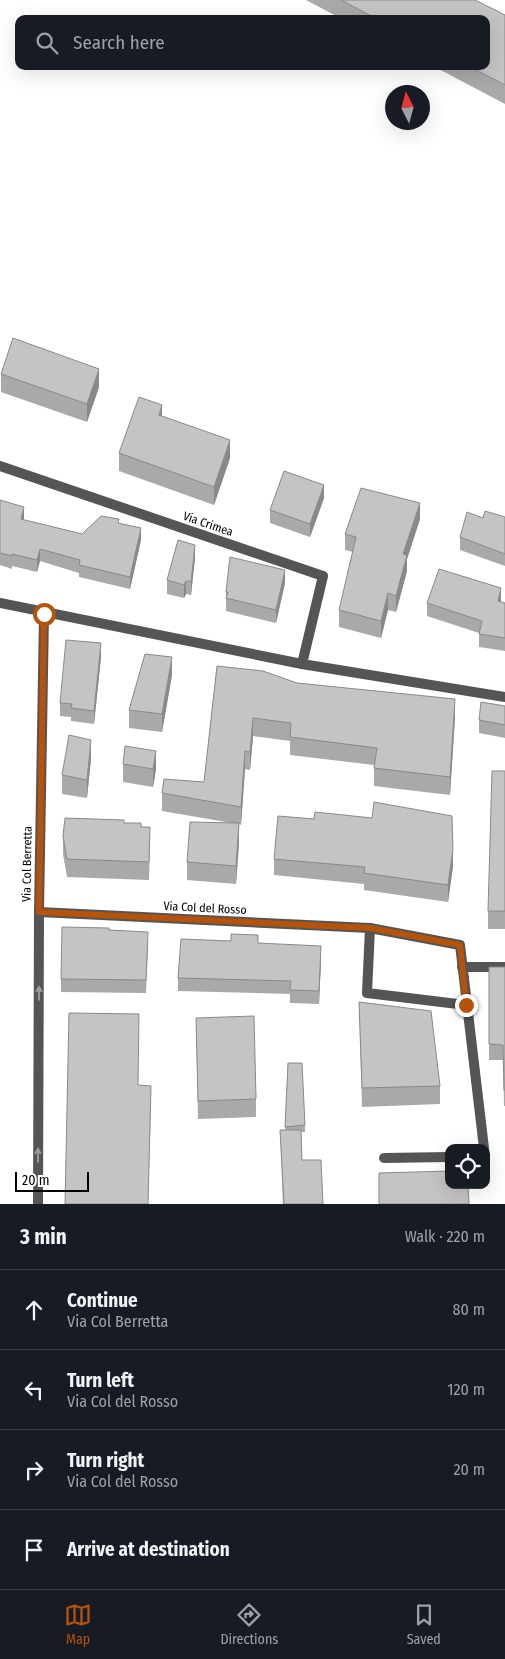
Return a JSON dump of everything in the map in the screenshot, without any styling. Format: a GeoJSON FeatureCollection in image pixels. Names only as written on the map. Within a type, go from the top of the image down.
{"type":"FeatureCollection","features":[{"type":"Feature","properties":{"kind":"street","name":"Via Crimea"},"geometry":{"type":"LineString","coordinates":[[0,466],[322,576],[302,664]]}},
{"type":"Feature","properties":{"kind":"street"},"geometry":{"type":"LineString","coordinates":[[0,603],[44,614],[302,664],[505,697]]}},
{"type":"Feature","properties":{"kind":"street","name":"Via Col Berretta"},"geometry":{"type":"LineString","coordinates":[[38,1204],[39,912],[44,614]]}},
{"type":"Feature","properties":{"kind":"street","name":"Via Col del Rosso"},"geometry":{"type":"LineString","coordinates":[[39,912],[370,928],[460,945],[483,1144]]}},
{"type":"Feature","properties":{"kind":"street"},"geometry":{"type":"LineString","coordinates":[[370,928],[367,993],[466,1005]]}},
{"type":"Feature","properties":{"kind":"street"},"geometry":{"type":"LineString","coordinates":[[462,967],[505,967]]}},
{"type":"Feature","properties":{"kind":"street"},"geometry":{"type":"LineString","coordinates":[[384,1158],[445,1157]]}},
{"type":"Feature","properties":{"kind":"building"},"geometry":{"type":"Polygon","coordinates":[[[341,0],[475,0],[505,15],[505,85],[476,70],[490,70],[490,15],[369,15],[341,0]]]}},
{"type":"Feature","properties":{"kind":"building"},"geometry":{"type":"Polygon","coordinates":[[[13,338],[99,369],[87,404],[1,374],[13,338]]]}},
{"type":"Feature","properties":{"kind":"building"},"geometry":{"type":"Polygon","coordinates":[[[139,397],[162,405],[159,415],[230,440],[214,487],[119,453],[139,397]]]}},
{"type":"Feature","properties":{"kind":"building"},"geometry":{"type":"Polygon","coordinates":[[[284,471],[324,485],[310,524],[270,510],[284,471]]]}},
{"type":"Feature","properties":{"kind":"building"},"geometry":{"type":"Polygon","coordinates":[[[361,488],[420,503],[403,554],[407,555],[396,596],[388,593],[381,621],[339,610],[356,537],[345,534],[361,488]]]}},
{"type":"Feature","properties":{"kind":"building"},"geometry":{"type":"Polygon","coordinates":[[[0,500],[24,507],[21,519],[82,534],[101,516],[119,519],[118,523],[141,528],[130,577],[79,565],[80,560],[40,549],[37,560],[0,553],[0,500]]]}},
{"type":"Feature","properties":{"kind":"building"},"geometry":{"type":"Polygon","coordinates":[[[485,511],[505,517],[505,554],[460,537],[467,512],[483,518],[485,511]]]}},
{"type":"Feature","properties":{"kind":"building"},"geometry":{"type":"Polygon","coordinates":[[[178,540],[195,545],[191,582],[186,581],[184,585],[167,580],[178,540]]]}},
{"type":"Feature","properties":{"kind":"building"},"geometry":{"type":"Polygon","coordinates":[[[230,557],[285,570],[276,610],[226,598],[230,557]]]}},
{"type":"Feature","properties":{"kind":"building"},"geometry":{"type":"Polygon","coordinates":[[[439,569],[501,588],[498,601],[505,603],[505,638],[479,634],[482,621],[427,603],[439,569]]]}},
{"type":"Feature","properties":{"kind":"building"},"geometry":{"type":"Polygon","coordinates":[[[66,640],[101,643],[94,711],[71,708],[72,704],[60,703],[66,640]]]}},
{"type":"Feature","properties":{"kind":"building"},"geometry":{"type":"Polygon","coordinates":[[[145,654],[172,657],[162,714],[129,710],[145,654]]]}},
{"type":"Feature","properties":{"kind":"building"},"geometry":{"type":"Polygon","coordinates":[[[217,666],[263,671],[297,683],[455,699],[450,777],[374,768],[377,748],[290,737],[291,723],[253,718],[250,752],[245,751],[241,807],[162,793],[164,779],[204,782],[217,666]]]}},
{"type":"Feature","properties":{"kind":"building"},"geometry":{"type":"Polygon","coordinates":[[[481,702],[505,706],[505,725],[479,720],[481,702]]]}},
{"type":"Feature","properties":{"kind":"building"},"geometry":{"type":"Polygon","coordinates":[[[69,735],[91,740],[87,780],[62,775],[69,735]]]}},
{"type":"Feature","properties":{"kind":"building"},"geometry":{"type":"Polygon","coordinates":[[[125,746],[156,751],[153,769],[123,764],[125,746]]]}},
{"type":"Feature","properties":{"kind":"building"},"geometry":{"type":"Polygon","coordinates":[[[492,771],[505,771],[505,911],[488,911],[492,771]]]}},
{"type":"Feature","properties":{"kind":"building"},"geometry":{"type":"Polygon","coordinates":[[[374,802],[452,816],[453,849],[448,885],[364,873],[365,867],[274,859],[278,816],[314,819],[315,812],[372,818],[374,802]]]}},
{"type":"Feature","properties":{"kind":"building"},"geometry":{"type":"Polygon","coordinates":[[[65,818],[124,820],[124,823],[141,823],[141,827],[150,827],[149,862],[67,859],[63,836],[65,818]]]}},
{"type":"Feature","properties":{"kind":"building"},"geometry":{"type":"Polygon","coordinates":[[[190,822],[239,823],[236,866],[187,862],[190,822]]]}},
{"type":"Feature","properties":{"kind":"building"},"geometry":{"type":"Polygon","coordinates":[[[62,927],[109,928],[109,930],[148,932],[146,980],[61,979],[62,927]]]}},
{"type":"Feature","properties":{"kind":"building"},"geometry":{"type":"Polygon","coordinates":[[[231,934],[258,935],[258,943],[321,946],[319,991],[290,990],[291,981],[178,978],[181,939],[231,941],[231,934]]]}},
{"type":"Feature","properties":{"kind":"building"},"geometry":{"type":"Polygon","coordinates":[[[489,967],[505,967],[505,1090],[503,1045],[489,1044],[489,967]]]}},
{"type":"Feature","properties":{"kind":"building"},"geometry":{"type":"Polygon","coordinates":[[[359,1002],[431,1011],[440,1086],[362,1088],[359,1002]]]}},
{"type":"Feature","properties":{"kind":"building"},"geometry":{"type":"Polygon","coordinates":[[[69,1013],[139,1014],[138,1085],[151,1086],[148,1204],[65,1204],[69,1013]]]}},
{"type":"Feature","properties":{"kind":"building"},"geometry":{"type":"Polygon","coordinates":[[[254,1016],[256,1099],[198,1101],[196,1018],[254,1016]]]}},
{"type":"Feature","properties":{"kind":"building"},"geometry":{"type":"Polygon","coordinates":[[[288,1063],[302,1063],[305,1125],[285,1127],[288,1063]]]}},
{"type":"Feature","properties":{"kind":"building"},"geometry":{"type":"Polygon","coordinates":[[[280,1130],[301,1130],[302,1160],[321,1160],[323,1204],[284,1204],[280,1130]]]}},
{"type":"Feature","properties":{"kind":"building"},"geometry":{"type":"Polygon","coordinates":[[[445,1171],[445,1189],[468,1189],[469,1204],[379,1204],[379,1173],[445,1171]]]}},
{"type":"Feature","properties":{"kind":"route"},"geometry":{"type":"LineString","coordinates":[[44,614],[39,912],[370,928],[460,945],[466,1005]]}}]}
